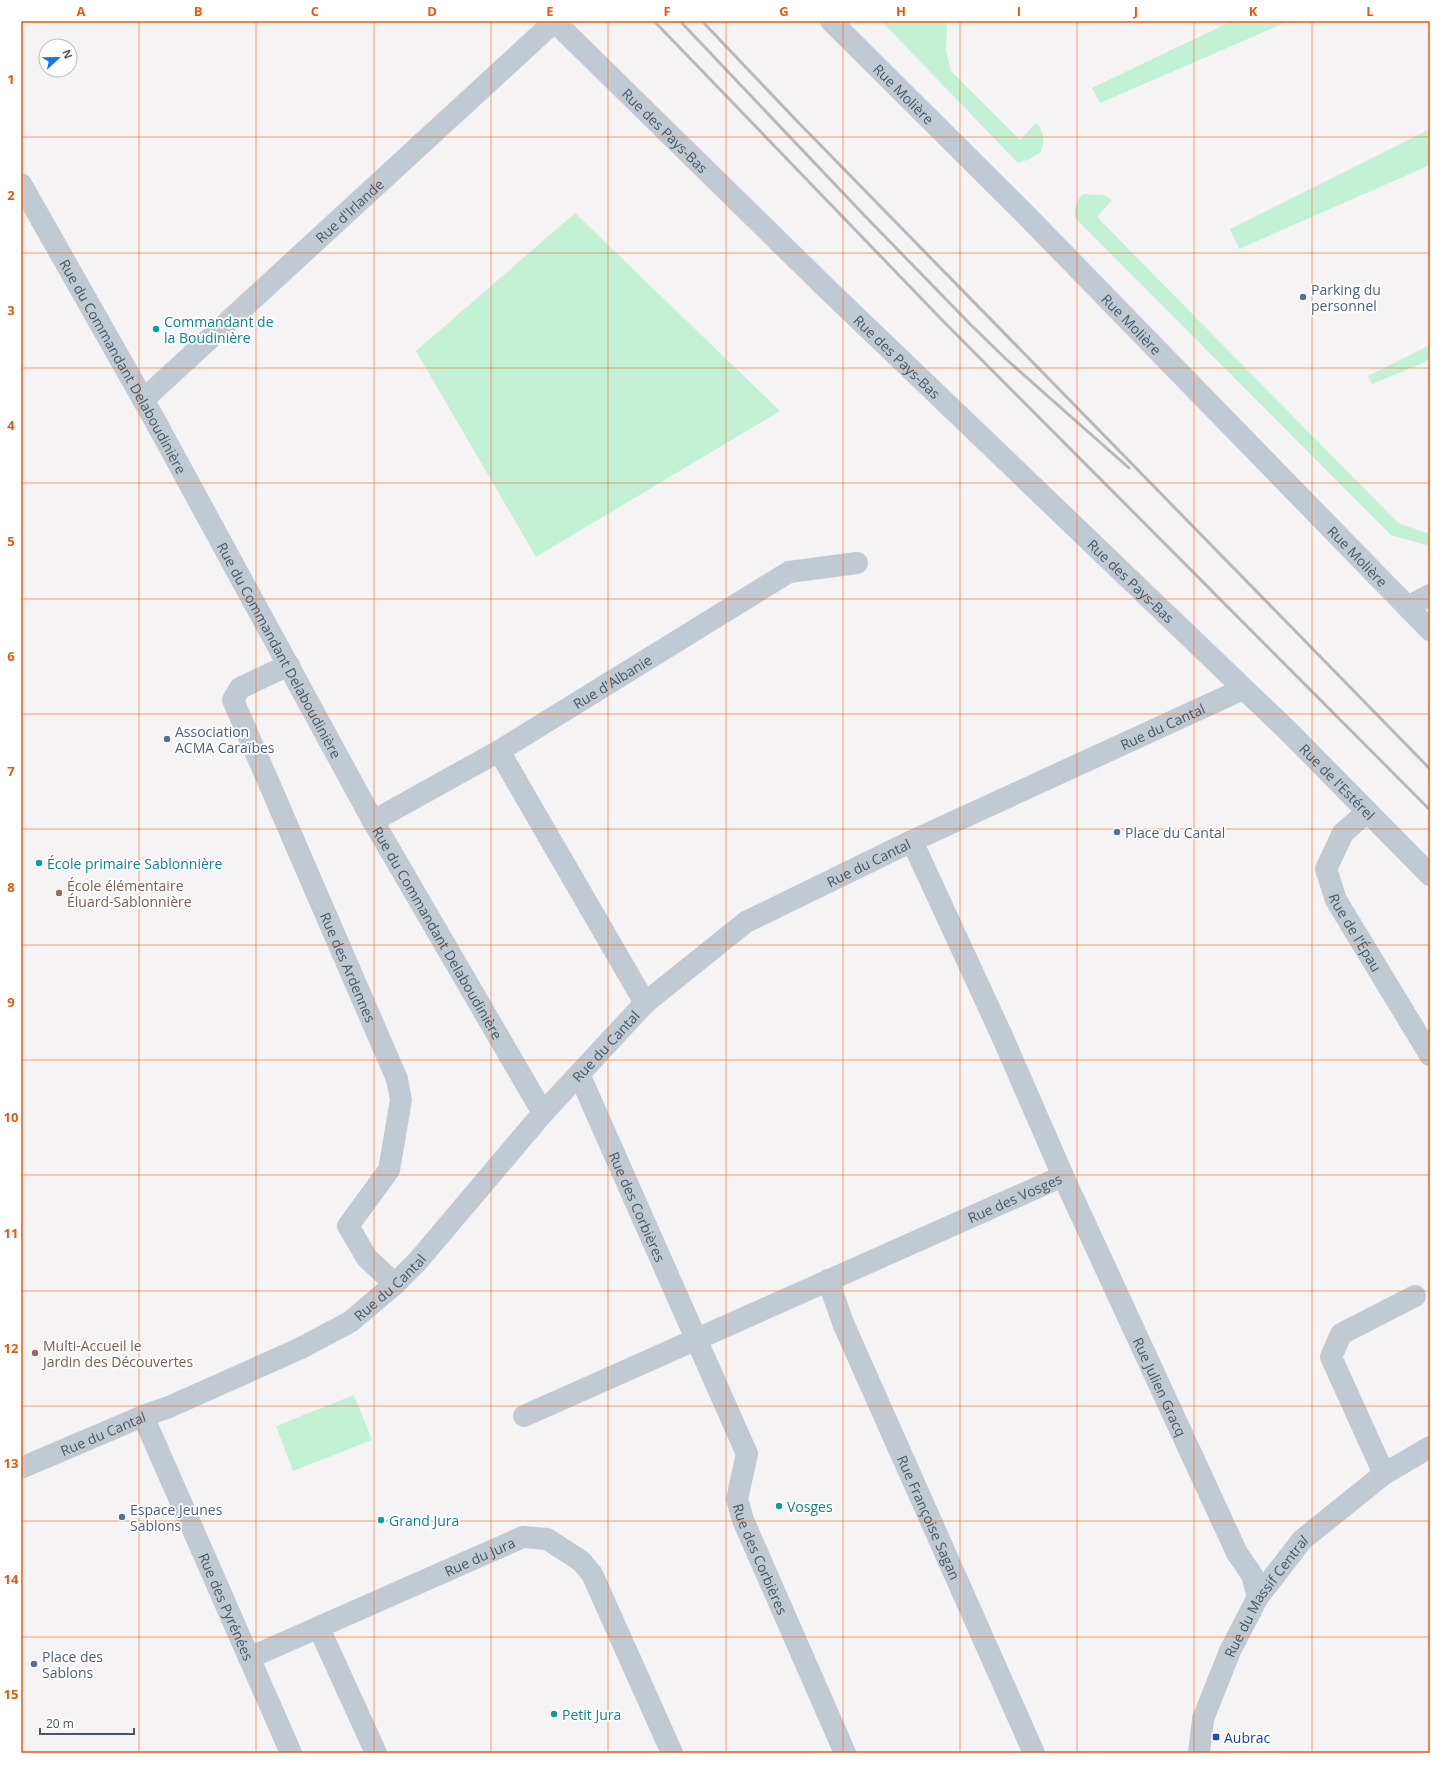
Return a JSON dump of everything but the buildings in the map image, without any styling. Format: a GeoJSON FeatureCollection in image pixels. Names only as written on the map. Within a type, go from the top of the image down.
{"type":"FeatureCollection","features":[{"type":"Feature","properties":{"kind":"street","name":"Rue d'Irlande"},"geometry":{"type":"LineString","coordinates":[[143,400],[555,21]]}},
{"type":"Feature","properties":{"kind":"street","name":"Rue des Pays-Bas"},"geometry":{"type":"LineString","coordinates":[[555,21],[824,286],[1243,689]]}},
{"type":"Feature","properties":{"kind":"street","name":"Rue Molière"},"geometry":{"type":"LineString","coordinates":[[831,21],[1024,214],[1430,630]]}},
{"type":"Feature","properties":{"kind":"street","name":"Rue du Commandant Delaboudinière"},"geometry":{"type":"LineString","coordinates":[[21,184],[143,400],[373,821],[543,1113]]}},
{"type":"Feature","properties":{"kind":"street","name":"Rue d'Albanie"},"geometry":{"type":"LineString","coordinates":[[373,821],[499,751],[789,572],[857,563]]}},
{"type":"Feature","properties":{"kind":"street"},"geometry":{"type":"LineString","coordinates":[[1408,607],[1430,595]]}},
{"type":"Feature","properties":{"kind":"street","name":"Rue des Ardennes"},"geometry":{"type":"LineString","coordinates":[[289,665],[240,688],[233,700],[397,1078],[401,1100],[389,1170],[348,1226],[367,1258],[395,1284]]}},
{"type":"Feature","properties":{"kind":"street","name":"Rue de l'Estérel"},"geometry":{"type":"LineString","coordinates":[[1243,689],[1430,875]]}},
{"type":"Feature","properties":{"kind":"street","name":"Rue du Cantal"},"geometry":{"type":"LineString","coordinates":[[21,1468],[143,1416],[169,1407],[299,1349],[350,1322],[395,1284],[418,1262],[543,1113],[645,1002],[746,922],[912,841],[1243,689]]}},
{"type":"Feature","properties":{"kind":"street"},"geometry":{"type":"LineString","coordinates":[[499,751],[645,1002]]}},
{"type":"Feature","properties":{"kind":"street","name":"Rue de l'Épau"},"geometry":{"type":"LineString","coordinates":[[1367,812],[1343,833],[1326,869],[1336,900],[1430,1055]]}},
{"type":"Feature","properties":{"kind":"street","name":"Rue des Vosges"},"geometry":{"type":"LineString","coordinates":[[696,1339],[1063,1176],[1002,1036],[912,841]]}},
{"type":"Feature","properties":{"kind":"street","name":"Rue des Corbières"},"geometry":{"type":"LineString","coordinates":[[579,1074],[747,1454],[738,1499],[743,1520],[845,1753]]}},
{"type":"Feature","properties":{"kind":"street","name":"Rue Julien Gracq"},"geometry":{"type":"LineString","coordinates":[[1063,1176],[1238,1553],[1252,1575],[1258,1597]]}},
{"type":"Feature","properties":{"kind":"street","name":"Rue Françoise Sagan"},"geometry":{"type":"LineString","coordinates":[[828,1280],[843,1323],[1034,1753]]}},
{"type":"Feature","properties":{"kind":"street"},"geometry":{"type":"LineString","coordinates":[[1384,1474],[1331,1357],[1341,1334],[1415,1296]]}},
{"type":"Feature","properties":{"kind":"street"},"geometry":{"type":"LineString","coordinates":[[524,1416],[696,1339]]}},
{"type":"Feature","properties":{"kind":"street","name":"Rue des Pyrénées"},"geometry":{"type":"LineString","coordinates":[[143,1416],[291,1753]]}},
{"type":"Feature","properties":{"kind":"street","name":"Rue du Massif Central"},"geometry":{"type":"LineString","coordinates":[[1199,1753],[1203,1719],[1230,1651],[1258,1597],[1302,1540],[1384,1474],[1430,1447]]}},
{"type":"Feature","properties":{"kind":"street","name":"Rue du Jura"},"geometry":{"type":"LineString","coordinates":[[249,1658],[523,1537],[547,1540],[581,1561],[592,1574],[672,1753]]}},
{"type":"Feature","properties":{"kind":"street"},"geometry":{"type":"LineString","coordinates":[[319,1628],[376,1753]]}},
{"type":"Feature","properties":{"kind":"green space"},"geometry":{"type":"Polygon","coordinates":[[[881,21],[947,21],[946,51],[951,71],[1020,140],[1036,123],[1041,130],[1043,137],[1041,152],[1030,159],[1018,163],[881,21]]]}},
{"type":"Feature","properties":{"kind":"green space"},"geometry":{"type":"Polygon","coordinates":[[[1232,21],[1289,21],[1100,103],[1092,88],[1232,21]]]}},
{"type":"Feature","properties":{"kind":"green space"},"geometry":{"type":"Polygon","coordinates":[[[1430,129],[1430,165],[1239,249],[1230,229],[1430,129]]]}},
{"type":"Feature","properties":{"kind":"green space"},"geometry":{"type":"Polygon","coordinates":[[[1083,194],[1104,195],[1112,200],[1097,217],[1398,523],[1427,533],[1430,532],[1430,546],[1391,535],[1075,218],[1076,205],[1083,194]]]}},
{"type":"Feature","properties":{"kind":"green space"},"geometry":{"type":"Polygon","coordinates":[[[575,213],[780,411],[536,557],[416,351],[575,213]]]}},
{"type":"Feature","properties":{"kind":"green space"},"geometry":{"type":"Polygon","coordinates":[[[1430,345],[1430,360],[1372,384],[1368,376],[1430,345]]]}},
{"type":"Feature","properties":{"kind":"green space"},"geometry":{"type":"Polygon","coordinates":[[[354,1395],[372,1440],[293,1471],[276,1426],[354,1395]]]}},
{"type":"Feature","properties":{"kind":"railway"},"geometry":{"type":"LineString","coordinates":[[654,21],[944,322],[1430,810]]}},
{"type":"Feature","properties":{"kind":"railway"},"geometry":{"type":"LineString","coordinates":[[680,21],[864,215],[971,325],[1007,360],[1129,468]]}},
{"type":"Feature","properties":{"kind":"railway"},"geometry":{"type":"LineString","coordinates":[[702,21],[795,119],[1430,769]]}},
{"type":"Feature","properties":{"kind":"place","name":"Parking du personnel"},"geometry":{"type":"Point","coordinates":[1303,297]}},
{"type":"Feature","properties":{"kind":"place","name":"Commandant de la Boudinière"},"geometry":{"type":"Point","coordinates":[156,329]}},
{"type":"Feature","properties":{"kind":"place","name":"Association ACMA Caraïbes"},"geometry":{"type":"Point","coordinates":[167,739]}},
{"type":"Feature","properties":{"kind":"place","name":"Place du Cantal"},"geometry":{"type":"Point","coordinates":[1117,832]}},
{"type":"Feature","properties":{"kind":"place","name":"École primaire Sablonnière"},"geometry":{"type":"Point","coordinates":[39,863]}},
{"type":"Feature","properties":{"kind":"place","name":"École élémentaire Éluard-Sablonnière"},"geometry":{"type":"Point","coordinates":[59,893]}},
{"type":"Feature","properties":{"kind":"place","name":"Multi-Accueil le Jardin des Découvertes"},"geometry":{"type":"Point","coordinates":[35,1353]}},
{"type":"Feature","properties":{"kind":"place","name":"Vosges"},"geometry":{"type":"Point","coordinates":[779,1506]}},
{"type":"Feature","properties":{"kind":"place","name":"Espace Jeunes Sablons"},"geometry":{"type":"Point","coordinates":[122,1517]}},
{"type":"Feature","properties":{"kind":"place","name":"Grand Jura"},"geometry":{"type":"Point","coordinates":[381,1520]}},
{"type":"Feature","properties":{"kind":"place","name":"Place des Sablons"},"geometry":{"type":"Point","coordinates":[34,1664]}},
{"type":"Feature","properties":{"kind":"place","name":"Petit Jura"},"geometry":{"type":"Point","coordinates":[554,1714]}},
{"type":"Feature","properties":{"kind":"place","name":"Aubrac"},"geometry":{"type":"Point","coordinates":[1216,1737]}}]}
